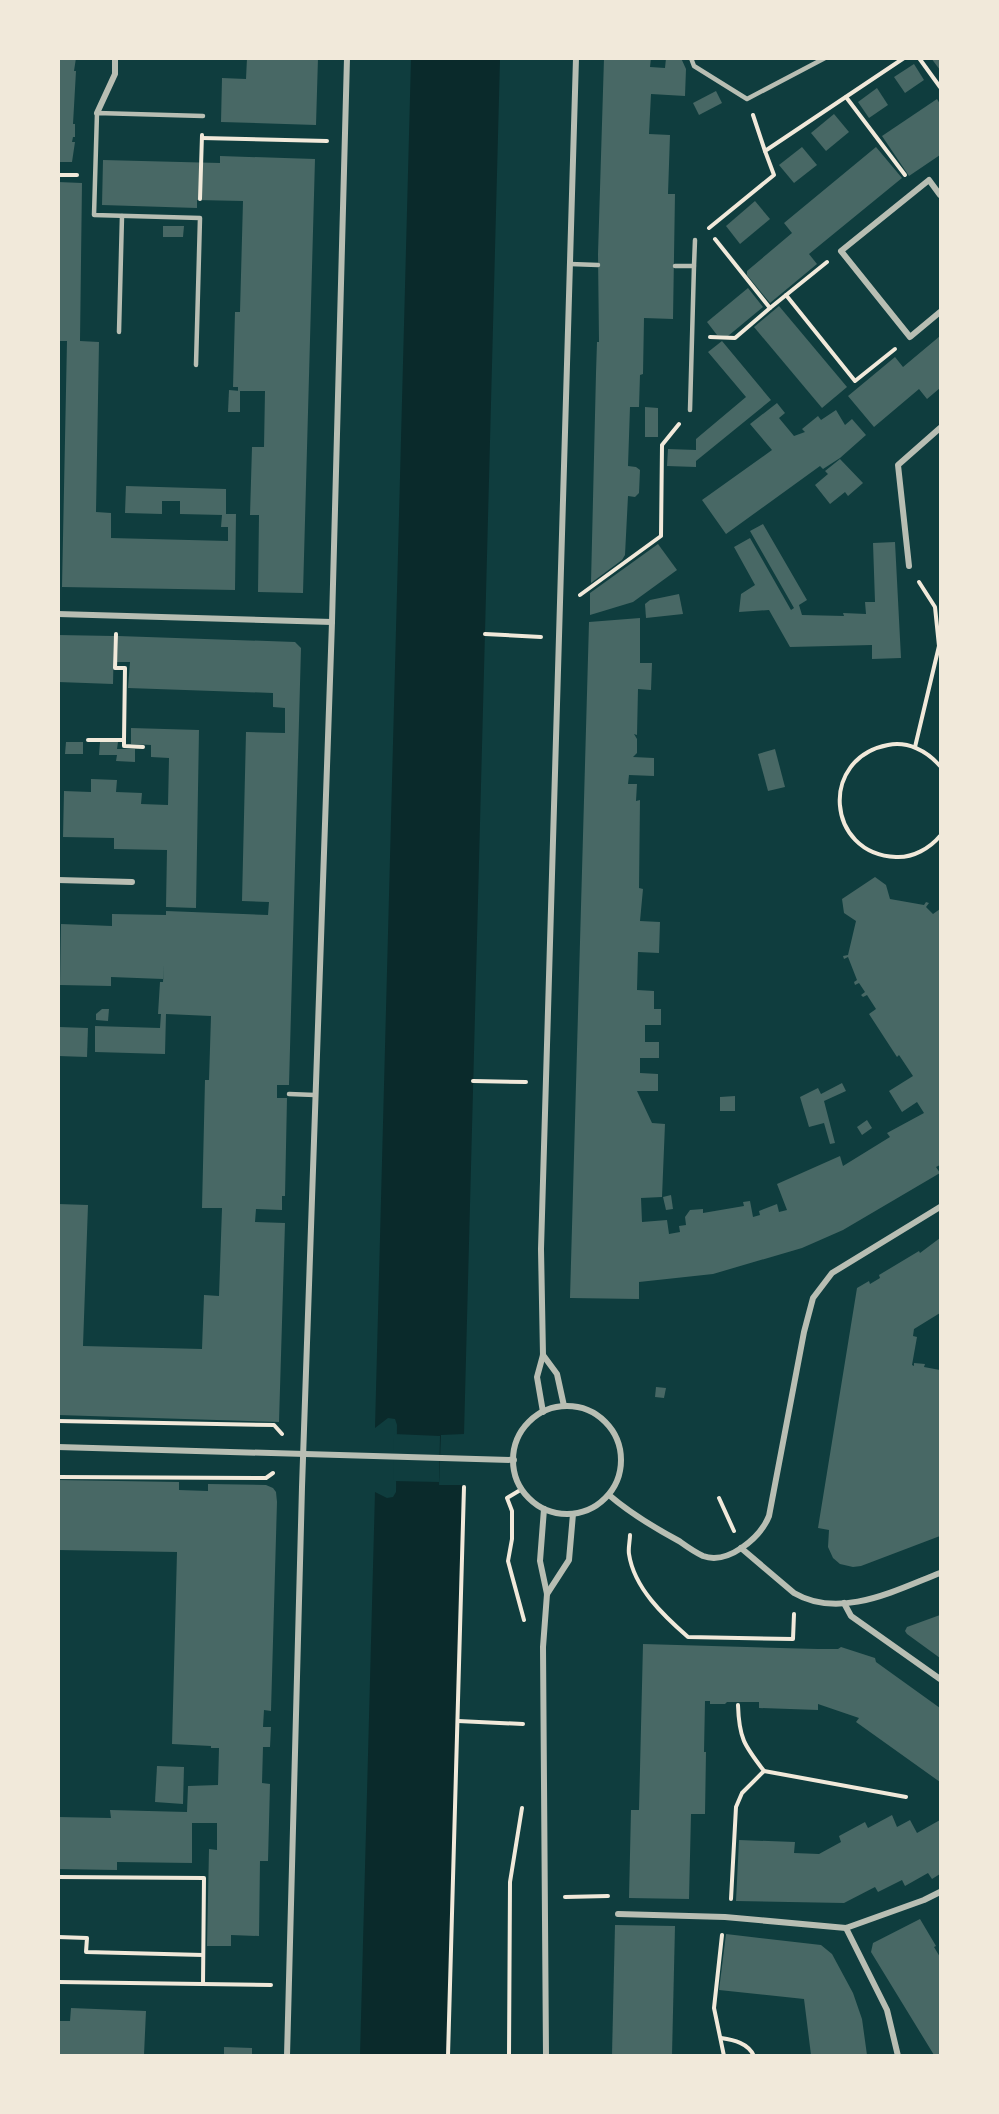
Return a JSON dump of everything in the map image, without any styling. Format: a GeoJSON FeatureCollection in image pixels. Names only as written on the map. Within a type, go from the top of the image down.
{"type":"FeatureCollection","features":[{"type":"Feature","properties":{"kind":"street"},"geometry":{"type":"LineString","coordinates":[[97,113],[115,74],[115,58]]}},
{"type":"Feature","properties":{"kind":"street"},"geometry":{"type":"LineString","coordinates":[[287,2055],[303,1454],[332,622],[347,58]]}},
{"type":"Feature","properties":{"kind":"street"},"geometry":{"type":"LineString","coordinates":[[543,1412],[537,1377],[543,1355],[541,1249],[576,58]]}},
{"type":"Feature","properties":{"kind":"street"},"geometry":{"type":"LineString","coordinates":[[940,195],[928,180],[840,251],[910,337],[940,312]]}},
{"type":"Feature","properties":{"kind":"street"},"geometry":{"type":"LineString","coordinates":[[909,567],[898,465],[940,428]]}},
{"type":"Feature","properties":{"kind":"street"},"geometry":{"type":"LineString","coordinates":[[58,614],[332,622]]}},
{"type":"Feature","properties":{"kind":"street"},"geometry":{"type":"LineString","coordinates":[[58,880],[132,882]]}},
{"type":"Feature","properties":{"kind":"street"},"geometry":{"type":"LineString","coordinates":[[609,1495],[632,1514],[703,1556],[718,1557],[741,1548],[758,1535],[769,1516],[799,1353],[813,1298],[832,1273],[940,1207]]}},
{"type":"Feature","properties":{"kind":"street"},"geometry":{"type":"LineString","coordinates":[[543,1355],[557,1374],[564,1406]]}},
{"type":"Feature","properties":{"kind":"street"},"geometry":{"type":"LineString","coordinates":[[564,1406],[582,1408],[598,1416],[611,1428],[619,1444],[621,1462],[618,1480],[609,1495],[586,1511],[573,1514],[544,1509],[532,1500],[522,1489],[516,1475],[514,1460],[521,1432],[531,1420],[543,1412],[564,1406]]}},
{"type":"Feature","properties":{"kind":"street"},"geometry":{"type":"LineString","coordinates":[[58,1447],[514,1460]]}},
{"type":"Feature","properties":{"kind":"street"},"geometry":{"type":"LineString","coordinates":[[544,1509],[540,1561],[547,1594],[543,1647],[546,2055]]}},
{"type":"Feature","properties":{"kind":"street"},"geometry":{"type":"LineString","coordinates":[[547,1594],[569,1560],[573,1514]]}},
{"type":"Feature","properties":{"kind":"street"},"geometry":{"type":"LineString","coordinates":[[741,1548],[794,1593],[816,1602],[844,1603],[872,1599],[940,1573]]}},
{"type":"Feature","properties":{"kind":"street"},"geometry":{"type":"LineString","coordinates":[[844,1603],[850,1616],[940,1679]]}},
{"type":"Feature","properties":{"kind":"street"},"geometry":{"type":"LineString","coordinates":[[618,1914],[725,1917],[846,1928],[940,1892]]}},
{"type":"Feature","properties":{"kind":"street"},"geometry":{"type":"LineString","coordinates":[[846,1928],[887,2010],[898,2055]]}},
{"type":"Feature","properties":{"kind":"lane"},"geometry":{"type":"LineString","coordinates":[[691,58],[694,66],[747,99],[825,58]]}},
{"type":"Feature","properties":{"kind":"lane"},"geometry":{"type":"LineString","coordinates":[[196,365],[200,218],[94,215],[97,113],[203,116]]}},
{"type":"Feature","properties":{"kind":"lane"},"geometry":{"type":"LineString","coordinates":[[119,332],[123,216]]}},
{"type":"Feature","properties":{"kind":"lane"},"geometry":{"type":"LineString","coordinates":[[690,410],[695,240]]}},
{"type":"Feature","properties":{"kind":"lane"},"geometry":{"type":"LineString","coordinates":[[570,264],[598,265]]}},
{"type":"Feature","properties":{"kind":"lane"},"geometry":{"type":"LineString","coordinates":[[675,266],[694,266]]}},
{"type":"Feature","properties":{"kind":"lane"},"geometry":{"type":"LineString","coordinates":[[289,1094],[315,1095]]}},
{"type":"Feature","properties":{"kind":"path"},"geometry":{"type":"LineString","coordinates":[[765,151],[904,58]]}},
{"type":"Feature","properties":{"kind":"path"},"geometry":{"type":"LineString","coordinates":[[919,58],[940,87]]}},
{"type":"Feature","properties":{"kind":"path"},"geometry":{"type":"LineString","coordinates":[[846,97],[916,190]]}},
{"type":"Feature","properties":{"kind":"path"},"geometry":{"type":"LineString","coordinates":[[747,99],[774,175],[707,229],[770,308]]}},
{"type":"Feature","properties":{"kind":"path"},"geometry":{"type":"LineString","coordinates":[[200,218],[203,116]]}},
{"type":"Feature","properties":{"kind":"path"},"geometry":{"type":"LineString","coordinates":[[202,138],[345,142]]}},
{"type":"Feature","properties":{"kind":"path"},"geometry":{"type":"LineString","coordinates":[[692,337],[735,338],[840,251]]}},
{"type":"Feature","properties":{"kind":"path"},"geometry":{"type":"LineString","coordinates":[[786,295],[855,381],[910,337]]}},
{"type":"Feature","properties":{"kind":"path"},"geometry":{"type":"LineString","coordinates":[[560,609],[660,536],[662,445],[690,410]]}},
{"type":"Feature","properties":{"kind":"path"},"geometry":{"type":"LineString","coordinates":[[909,567],[935,607],[940,645],[915,747]]}},
{"type":"Feature","properties":{"kind":"path"},"geometry":{"type":"LineString","coordinates":[[485,634],[559,638]]}},
{"type":"Feature","properties":{"kind":"path"},"geometry":{"type":"LineString","coordinates":[[116,636],[116,668],[125,668],[124,747],[143,747]]}},
{"type":"Feature","properties":{"kind":"path"},"geometry":{"type":"LineString","coordinates":[[88,740],[124,740]]}},
{"type":"Feature","properties":{"kind":"path"},"geometry":{"type":"LineString","coordinates":[[940,766],[932,756],[915,747],[895,743],[876,747],[859,757],[846,772],[840,787],[839,806],[845,826],[856,842],[873,853],[903,857],[924,850],[940,836]]}},
{"type":"Feature","properties":{"kind":"path"},"geometry":{"type":"LineString","coordinates":[[473,1081],[546,1082]]}},
{"type":"Feature","properties":{"kind":"path"},"geometry":{"type":"LineString","coordinates":[[58,1421],[274,1425],[303,1454],[266,1478],[58,1477]]}},
{"type":"Feature","properties":{"kind":"path"},"geometry":{"type":"LineString","coordinates":[[448,2055],[464,1487]]}},
{"type":"Feature","properties":{"kind":"path"},"geometry":{"type":"LineString","coordinates":[[522,1489],[507,1498],[512,1511],[512,1539],[508,1561],[524,1622]]}},
{"type":"Feature","properties":{"kind":"path"},"geometry":{"type":"LineString","coordinates":[[719,1498],[741,1548]]}},
{"type":"Feature","properties":{"kind":"path"},"geometry":{"type":"LineString","coordinates":[[632,1514],[628,1553],[636,1575],[656,1607],[688,1637],[793,1639],[794,1593]]}},
{"type":"Feature","properties":{"kind":"path"},"geometry":{"type":"LineString","coordinates":[[738,1705],[738,1722],[742,1741],[764,1771],[906,1797]]}},
{"type":"Feature","properties":{"kind":"path"},"geometry":{"type":"LineString","coordinates":[[458,1721],[519,1724]]}},
{"type":"Feature","properties":{"kind":"path"},"geometry":{"type":"LineString","coordinates":[[724,2055],[714,1999],[725,1917],[731,1900],[736,1807],[742,1793],[764,1771]]}},
{"type":"Feature","properties":{"kind":"path"},"geometry":{"type":"LineString","coordinates":[[509,2055],[510,1882],[523,1801]]}},
{"type":"Feature","properties":{"kind":"path"},"geometry":{"type":"LineString","coordinates":[[58,1877],[204,1878],[203,1984]]}},
{"type":"Feature","properties":{"kind":"path"},"geometry":{"type":"LineString","coordinates":[[545,1897],[614,1896],[613,1914],[618,1914]]}},
{"type":"Feature","properties":{"kind":"path"},"geometry":{"type":"LineString","coordinates":[[58,1937],[87,1938],[86,1952],[203,1955]]}},
{"type":"Feature","properties":{"kind":"path"},"geometry":{"type":"LineString","coordinates":[[58,1982],[289,1985]]}},
{"type":"Feature","properties":{"kind":"path"},"geometry":{"type":"LineString","coordinates":[[721,2038],[743,2044],[754,2055]]}},
{"type":"Feature","properties":{"kind":"water"},"geometry":{"type":"Polygon","coordinates":[[[411,59],[500,59],[464,1434],[441,1435],[439,1485],[462,1485],[447,2055],[360,2056],[375,1492],[387,1498],[393,1497],[396,1492],[397,1425],[395,1419],[388,1418],[375,1428],[411,59]]]}},
{"type":"Feature","properties":{"kind":"pier"},"geometry":{"type":"Polygon","coordinates":[[[394,1434],[440,1436],[439,1482],[393,1481],[394,1434]]]}},
{"type":"Feature","properties":{"kind":"building"},"geometry":{"type":"Polygon","coordinates":[[[58,58],[76,58],[73,124],[75,124],[75,137],[72,142],[75,142],[72,162],[58,162],[58,58]]]}},
{"type":"Feature","properties":{"kind":"building"},"geometry":{"type":"Polygon","coordinates":[[[247,58],[318,58],[316,125],[221,122],[222,78],[246,79],[247,58]]]}},
{"type":"Feature","properties":{"kind":"building"},"geometry":{"type":"Polygon","coordinates":[[[604,58],[651,58],[650,67],[665,68],[666,58],[681,58],[686,69],[685,96],[651,94],[649,134],[670,135],[668,194],[675,194],[673,319],[644,318],[643,374],[640,375],[639,407],[630,407],[628,466],[640,470],[639,493],[635,497],[628,496],[625,555],[622,560],[591,583],[597,342],[599,342],[598,254],[604,58]]]}},
{"type":"Feature","properties":{"kind":"building"},"geometry":{"type":"Polygon","coordinates":[[[931,58],[940,58],[940,70],[931,58]]]}},
{"type":"Feature","properties":{"kind":"building"},"geometry":{"type":"Polygon","coordinates":[[[914,64],[924,80],[905,93],[894,77],[914,64]]]}},
{"type":"Feature","properties":{"kind":"building"},"geometry":{"type":"Polygon","coordinates":[[[877,88],[888,105],[869,118],[858,102],[877,88]]]}},
{"type":"Feature","properties":{"kind":"building"},"geometry":{"type":"Polygon","coordinates":[[[716,91],[722,103],[699,115],[693,103],[716,91]]]}},
{"type":"Feature","properties":{"kind":"building"},"geometry":{"type":"Polygon","coordinates":[[[937,99],[940,104],[940,155],[909,176],[882,136],[937,99]]]}},
{"type":"Feature","properties":{"kind":"building"},"geometry":{"type":"Polygon","coordinates":[[[834,114],[849,132],[826,151],[811,133],[834,114]]]}},
{"type":"Feature","properties":{"kind":"building"},"geometry":{"type":"Polygon","coordinates":[[[802,147],[817,165],[794,183],[779,165],[802,147]]]}},
{"type":"Feature","properties":{"kind":"building"},"geometry":{"type":"Polygon","coordinates":[[[876,147],[902,178],[809,254],[817,264],[770,303],[747,275],[747,271],[792,233],[784,223],[876,147]]]}},
{"type":"Feature","properties":{"kind":"building"},"geometry":{"type":"Polygon","coordinates":[[[220,156],[315,159],[303,593],[258,592],[259,515],[250,515],[252,447],[264,447],[265,391],[238,391],[238,387],[233,387],[235,312],[240,312],[243,201],[197,200],[197,208],[102,205],[103,160],[220,163],[220,156]]]}},
{"type":"Feature","properties":{"kind":"building"},"geometry":{"type":"Polygon","coordinates":[[[58,182],[82,183],[80,341],[99,342],[96,512],[111,513],[111,538],[228,541],[228,527],[221,527],[222,515],[180,514],[180,501],[162,501],[162,514],[125,513],[126,486],[226,489],[226,514],[236,514],[235,590],[62,587],[67,341],[58,341],[58,182]]]}},
{"type":"Feature","properties":{"kind":"building"},"geometry":{"type":"Polygon","coordinates":[[[755,201],[770,219],[740,244],[726,226],[755,201]]]}},
{"type":"Feature","properties":{"kind":"building"},"geometry":{"type":"Polygon","coordinates":[[[163,226],[184,226],[183,237],[163,237],[163,226]]]}},
{"type":"Feature","properties":{"kind":"building"},"geometry":{"type":"Polygon","coordinates":[[[748,288],[763,307],[728,336],[717,335],[707,322],[748,288]]]}},
{"type":"Feature","properties":{"kind":"building"},"geometry":{"type":"Polygon","coordinates":[[[779,306],[847,387],[822,408],[754,327],[779,306]]]}},
{"type":"Feature","properties":{"kind":"building"},"geometry":{"type":"Polygon","coordinates":[[[940,336],[940,388],[927,399],[919,389],[874,427],[848,396],[895,357],[903,367],[940,336]]]}},
{"type":"Feature","properties":{"kind":"building"},"geometry":{"type":"Polygon","coordinates":[[[722,341],[771,400],[696,461],[696,467],[667,466],[668,449],[696,450],[696,439],[746,397],[708,352],[722,341]]]}},
{"type":"Feature","properties":{"kind":"building"},"geometry":{"type":"Polygon","coordinates":[[[229,390],[240,391],[240,412],[228,412],[229,390]]]}},
{"type":"Feature","properties":{"kind":"building"},"geometry":{"type":"Polygon","coordinates":[[[777,403],[785,413],[779,418],[794,436],[805,432],[802,429],[818,416],[821,420],[836,410],[845,425],[852,419],[866,435],[840,458],[823,469],[820,466],[726,534],[702,500],[772,450],[750,424],[777,403]]]}},
{"type":"Feature","properties":{"kind":"building"},"geometry":{"type":"Polygon","coordinates":[[[645,407],[658,408],[658,437],[645,437],[645,407]]]}},
{"type":"Feature","properties":{"kind":"building"},"geometry":{"type":"Polygon","coordinates":[[[840,459],[863,483],[848,496],[845,492],[830,504],[815,485],[828,474],[825,471],[840,459]]]}},
{"type":"Feature","properties":{"kind":"building"},"geometry":{"type":"Polygon","coordinates":[[[763,524],[807,600],[799,605],[802,615],[866,614],[865,602],[875,602],[873,543],[895,542],[901,658],[872,659],[872,645],[790,647],[769,610],[739,612],[741,594],[755,585],[734,547],[750,538],[791,610],[794,608],[750,531],[763,524]]]}},
{"type":"Feature","properties":{"kind":"building"},"geometry":{"type":"Polygon","coordinates":[[[658,544],[677,570],[633,602],[590,615],[590,593],[658,544]]]}},
{"type":"Feature","properties":{"kind":"building"},"geometry":{"type":"Polygon","coordinates":[[[679,594],[683,614],[646,618],[645,604],[650,600],[679,594]]]}},
{"type":"Feature","properties":{"kind":"building"},"geometry":{"type":"Polygon","coordinates":[[[640,618],[640,663],[652,663],[651,690],[638,689],[637,735],[634,734],[637,739],[637,753],[633,757],[654,758],[654,776],[629,775],[628,784],[637,784],[636,801],[640,800],[639,888],[643,889],[640,921],[660,922],[659,953],[638,952],[637,990],[654,991],[654,1009],[661,1009],[661,1025],[645,1025],[645,1042],[659,1042],[659,1058],[640,1058],[640,1073],[658,1074],[658,1091],[637,1091],[652,1123],[665,1124],[662,1197],[641,1198],[642,1222],[667,1220],[669,1234],[680,1232],[679,1226],[686,1225],[685,1217],[690,1210],[703,1209],[703,1213],[744,1206],[743,1202],[750,1201],[753,1217],[760,1215],[759,1211],[777,1204],[779,1212],[787,1210],[777,1184],[840,1156],[843,1166],[890,1137],[887,1133],[924,1113],[917,1102],[902,1112],[889,1091],[913,1076],[899,1055],[897,1057],[869,1014],[876,1009],[867,995],[863,997],[861,995],[865,992],[859,983],[855,985],[854,982],[857,980],[848,957],[844,959],[843,956],[848,955],[856,921],[844,913],[842,899],[875,877],[886,885],[890,899],[924,905],[926,902],[929,903],[926,907],[933,914],[940,909],[940,1165],[936,1167],[940,1173],[843,1230],[802,1248],[713,1274],[639,1282],[639,1299],[570,1298],[589,622],[640,618]]]}},
{"type":"Feature","properties":{"kind":"building"},"geometry":{"type":"Polygon","coordinates":[[[58,635],[114,636],[113,684],[58,682],[58,635]]]}},
{"type":"Feature","properties":{"kind":"building"},"geometry":{"type":"Polygon","coordinates":[[[118,636],[295,642],[301,648],[289,1085],[277,1085],[277,1098],[287,1098],[285,1196],[282,1196],[282,1210],[256,1209],[255,1222],[285,1223],[279,1422],[58,1415],[58,1204],[88,1205],[83,1346],[202,1349],[204,1295],[219,1296],[222,1208],[202,1208],[205,1080],[209,1080],[211,1016],[166,1014],[165,1054],[95,1052],[95,1026],[160,1028],[161,1014],[158,1014],[160,982],[163,982],[164,964],[163,979],[111,977],[111,986],[60,985],[61,924],[112,926],[112,914],[166,915],[166,911],[268,915],[269,902],[242,901],[246,732],[285,733],[285,708],[273,707],[273,693],[128,688],[130,662],[117,662],[118,636]]]}},
{"type":"Feature","properties":{"kind":"building"},"geometry":{"type":"Polygon","coordinates":[[[131,728],[199,730],[196,908],[166,907],[167,850],[114,849],[114,838],[63,837],[64,791],[91,792],[91,779],[117,780],[116,792],[142,793],[141,804],[168,805],[169,758],[151,757],[151,745],[131,744],[131,728]]]}},
{"type":"Feature","properties":{"kind":"building"},"geometry":{"type":"Polygon","coordinates":[[[66,742],[83,742],[83,754],[65,754],[66,742]]]}},
{"type":"Feature","properties":{"kind":"building"},"geometry":{"type":"Polygon","coordinates":[[[100,742],[118,742],[117,749],[135,749],[135,762],[116,761],[117,755],[99,755],[100,742]]]}},
{"type":"Feature","properties":{"kind":"building"},"geometry":{"type":"Polygon","coordinates":[[[775,749],[785,787],[768,791],[758,754],[775,749]]]}},
{"type":"Feature","properties":{"kind":"building"},"geometry":{"type":"Polygon","coordinates":[[[102,1009],[109,1009],[108,1021],[96,1020],[96,1014],[102,1009]]]}},
{"type":"Feature","properties":{"kind":"building"},"geometry":{"type":"Polygon","coordinates":[[[59,1027],[88,1028],[87,1057],[58,1056],[59,1027]]]}},
{"type":"Feature","properties":{"kind":"building"},"geometry":{"type":"Polygon","coordinates":[[[842,1083],[846,1091],[824,1101],[835,1143],[830,1144],[824,1123],[809,1127],[800,1097],[818,1088],[821,1094],[842,1083]]]}},
{"type":"Feature","properties":{"kind":"building"},"geometry":{"type":"Polygon","coordinates":[[[735,1096],[735,1111],[720,1111],[720,1097],[735,1096]]]}},
{"type":"Feature","properties":{"kind":"building"},"geometry":{"type":"Polygon","coordinates":[[[867,1120],[872,1128],[862,1135],[857,1127],[867,1120]]]}},
{"type":"Feature","properties":{"kind":"building"},"geometry":{"type":"Polygon","coordinates":[[[671,1195],[673,1209],[666,1210],[663,1197],[671,1195]]]}},
{"type":"Feature","properties":{"kind":"building"},"geometry":{"type":"Polygon","coordinates":[[[940,1238],[940,1313],[914,1329],[913,1336],[917,1337],[912,1365],[914,1366],[914,1363],[925,1364],[924,1367],[940,1370],[940,1536],[861,1566],[840,1564],[833,1558],[828,1547],[829,1530],[818,1528],[857,1288],[880,1278],[879,1275],[919,1251],[920,1253],[940,1238]]]}},
{"type":"Feature","properties":{"kind":"building"},"geometry":{"type":"Polygon","coordinates":[[[656,1387],[666,1388],[664,1398],[655,1397],[656,1387]]]}},
{"type":"Feature","properties":{"kind":"building"},"geometry":{"type":"Polygon","coordinates":[[[58,1480],[179,1482],[179,1490],[208,1491],[208,1484],[266,1485],[276,1492],[271,1711],[264,1710],[263,1727],[271,1727],[270,1747],[263,1747],[262,1783],[270,1784],[268,1861],[260,1861],[259,1936],[231,1935],[231,1946],[207,1946],[209,1849],[217,1850],[217,1823],[192,1823],[192,1863],[117,1862],[117,1870],[58,1869],[58,1817],[111,1818],[110,1810],[187,1812],[188,1786],[218,1785],[219,1748],[172,1744],[177,1552],[58,1550],[58,1480]]]}},
{"type":"Feature","properties":{"kind":"building"},"geometry":{"type":"Polygon","coordinates":[[[940,1615],[940,1658],[905,1631],[907,1627],[940,1615]]]}},
{"type":"Feature","properties":{"kind":"building"},"geometry":{"type":"Polygon","coordinates":[[[643,1644],[818,1649],[841,1647],[875,1658],[876,1662],[940,1708],[940,1782],[856,1722],[859,1718],[818,1704],[818,1710],[759,1708],[759,1702],[710,1704],[710,1701],[705,1701],[705,1814],[691,1814],[689,1899],[629,1898],[631,1810],[639,1810],[643,1644]]]}},
{"type":"Feature","properties":{"kind":"building"},"geometry":{"type":"Polygon","coordinates":[[[157,1766],[184,1767],[183,1804],[155,1802],[157,1766]]]}},
{"type":"Feature","properties":{"kind":"building"},"geometry":{"type":"Polygon","coordinates":[[[892,1815],[897,1827],[910,1820],[917,1833],[940,1820],[940,1874],[932,1879],[928,1873],[905,1886],[902,1880],[878,1892],[875,1887],[844,1903],[736,1901],[739,1840],[795,1842],[794,1853],[819,1854],[841,1842],[839,1836],[865,1822],[868,1828],[892,1815]]]}},
{"type":"Feature","properties":{"kind":"building"},"geometry":{"type":"Polygon","coordinates":[[[920,1919],[940,1957],[940,2055],[934,2055],[871,1952],[873,1943],[920,1919]]]}},
{"type":"Feature","properties":{"kind":"building"},"geometry":{"type":"Polygon","coordinates":[[[615,1925],[675,1926],[672,2055],[612,2055],[615,1925]]]}},
{"type":"Feature","properties":{"kind":"building"},"geometry":{"type":"Polygon","coordinates":[[[726,1934],[821,1945],[832,1954],[853,1993],[862,2019],[867,2055],[811,2055],[804,1999],[719,1990],[726,1934]]]}},
{"type":"Feature","properties":{"kind":"building"},"geometry":{"type":"Polygon","coordinates":[[[71,2008],[146,2011],[144,2055],[58,2055],[58,2021],[70,2021],[71,2008]]]}},
{"type":"Feature","properties":{"kind":"building"},"geometry":{"type":"Polygon","coordinates":[[[224,2047],[252,2048],[252,2055],[224,2055],[224,2047]]]}}]}
